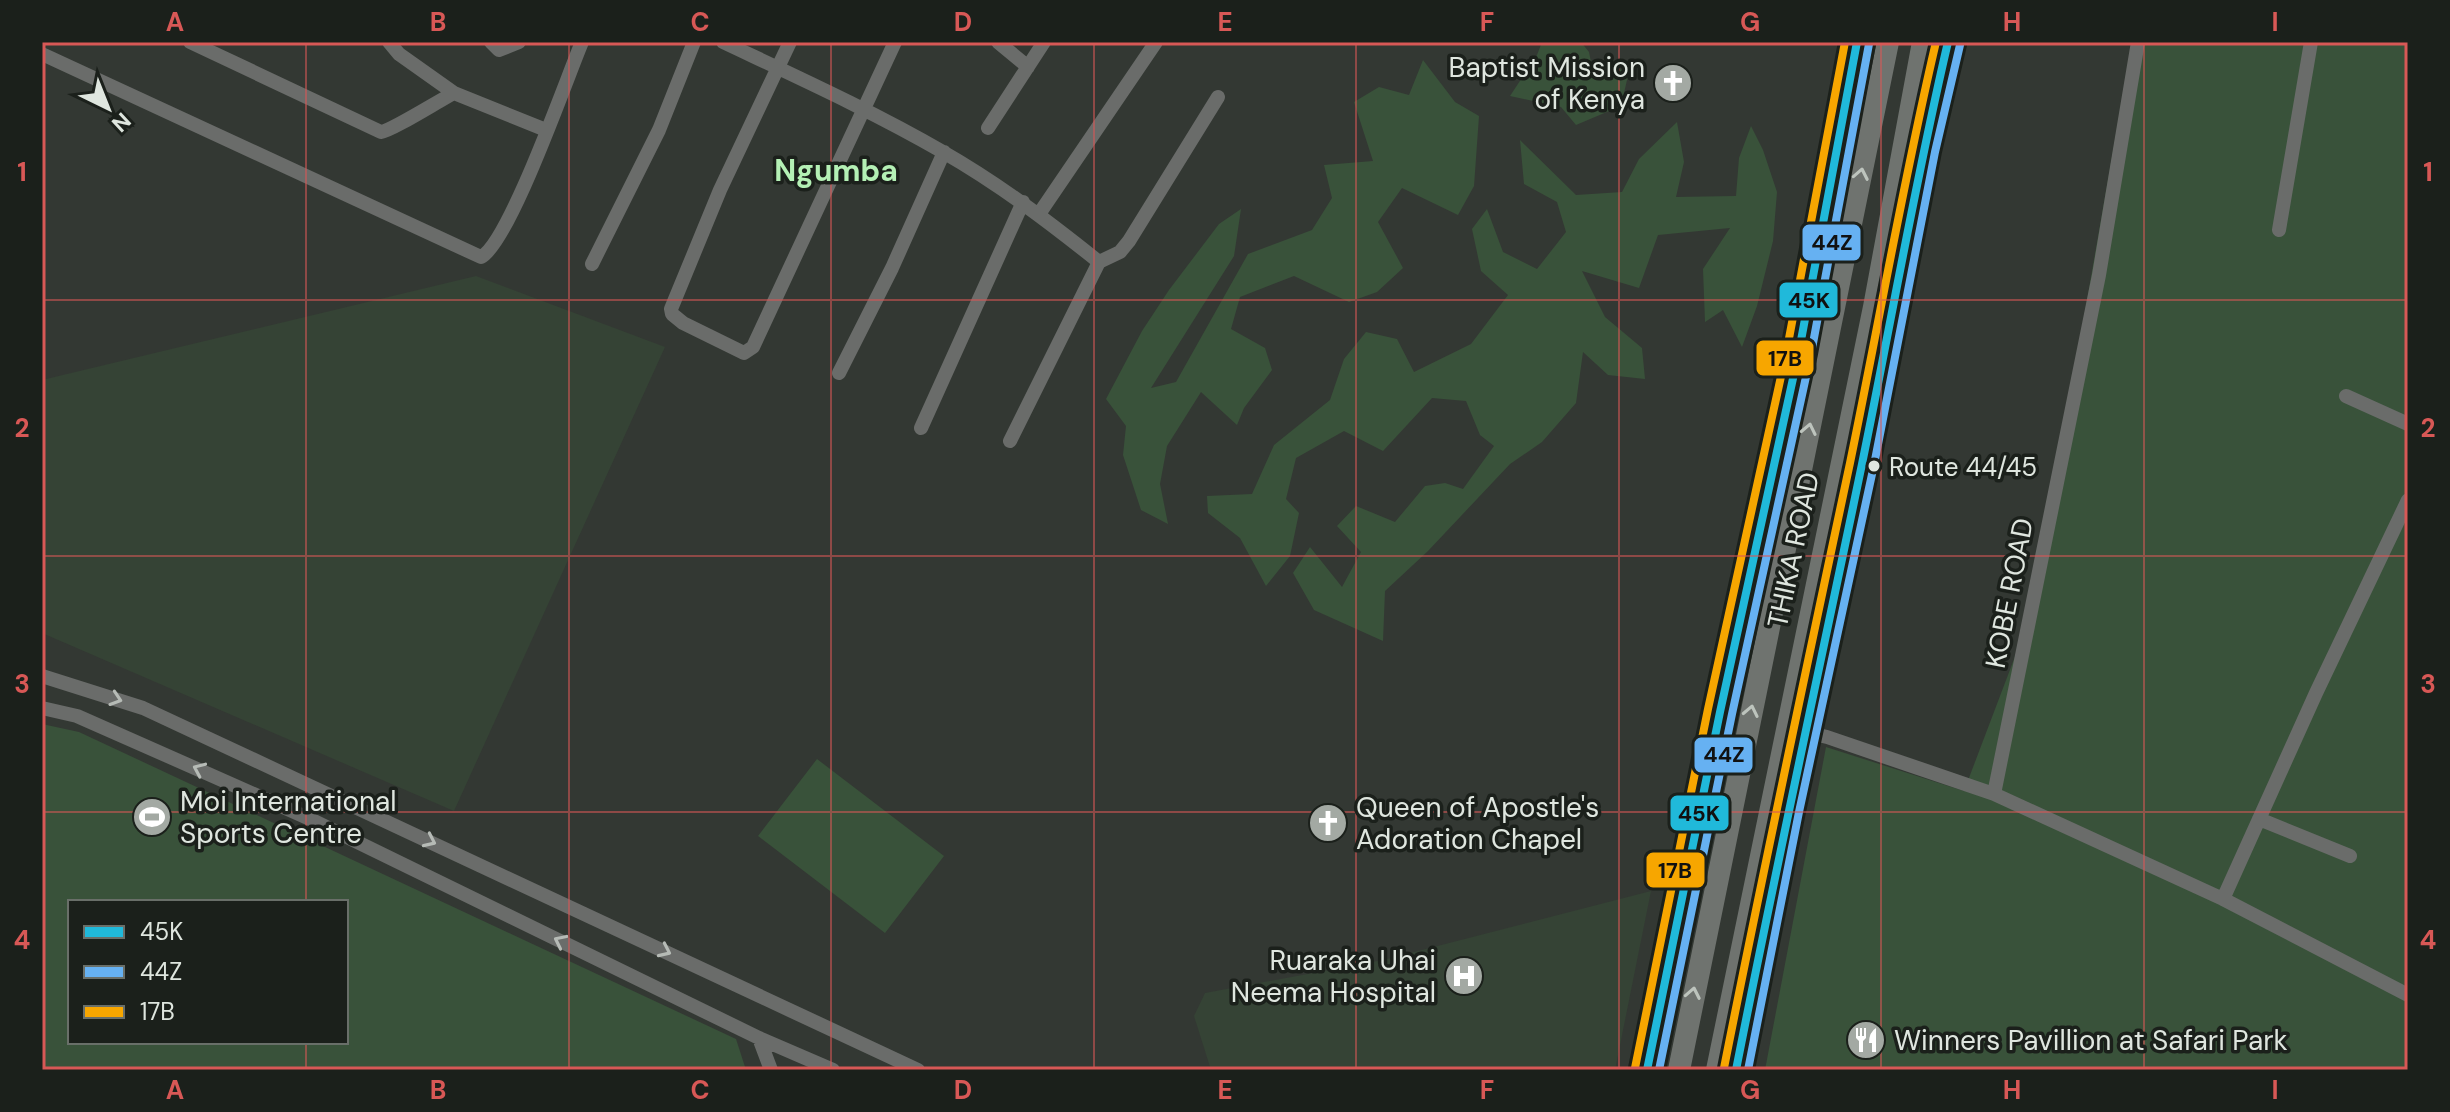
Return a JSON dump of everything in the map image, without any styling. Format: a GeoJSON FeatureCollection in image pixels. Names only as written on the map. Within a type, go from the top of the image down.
{"type":"FeatureCollection","features":[{"type":"Feature","properties":{"kind":"highway","name":"THIKA ROAD"},"geometry":{"type":"LineString","coordinates":[[1679,1070],[1888,42]]}},
{"type":"Feature","properties":{"kind":"highway","name":"THIKA ROAD"},"geometry":{"type":"LineString","coordinates":[[1717,1070],[1880,270],[1923,42]]}},
{"type":"Feature","properties":{"kind":"highway"},"geometry":{"type":"LineString","coordinates":[[1880,270],[1890,320]]}},
{"type":"Feature","properties":{"kind":"main road","name":"THIKA ROAD"},"geometry":{"type":"LineString","coordinates":[[1647,1070],[1720,712],[1799,351],[1857,42]]}},
{"type":"Feature","properties":{"kind":"main road","name":"THIKA ROAD"},"geometry":{"type":"LineString","coordinates":[[1736,1070],[1923,149],[1948,42]]}},
{"type":"Feature","properties":{"kind":"main road"},"geometry":{"type":"LineString","coordinates":[[1656,1027],[1662,1070]]}},
{"type":"Feature","properties":{"kind":"street"},"geometry":{"type":"LineString","coordinates":[[190,42],[381,132],[388,131],[454,93]]}},
{"type":"Feature","properties":{"kind":"street"},"geometry":{"type":"LineString","coordinates":[[389,42],[399,54],[454,93],[546,130]]}},
{"type":"Feature","properties":{"kind":"street"},"geometry":{"type":"LineString","coordinates":[[491,42],[499,50],[519,42]]}},
{"type":"Feature","properties":{"kind":"street"},"geometry":{"type":"LineString","coordinates":[[42,54],[481,257],[489,253],[495,244],[519,200],[582,42]]}},
{"type":"Feature","properties":{"kind":"street"},"geometry":{"type":"LineString","coordinates":[[592,264],[659,130],[694,42]]}},
{"type":"Feature","properties":{"kind":"street"},"geometry":{"type":"LineString","coordinates":[[723,42],[863,109],[944,152],[1023,202],[1099,262]]}},
{"type":"Feature","properties":{"kind":"street"},"geometry":{"type":"LineString","coordinates":[[790,42],[720,190],[671,309],[672,314],[683,323],[744,353],[753,347],[895,42]]}},
{"type":"Feature","properties":{"kind":"street"},"geometry":{"type":"LineString","coordinates":[[998,42],[1028,67]]}},
{"type":"Feature","properties":{"kind":"street"},"geometry":{"type":"LineString","coordinates":[[988,128],[1044,42]]}},
{"type":"Feature","properties":{"kind":"street"},"geometry":{"type":"LineString","coordinates":[[1039,214],[1156,42]]}},
{"type":"Feature","properties":{"kind":"street","name":"KOBE ROAD"},"geometry":{"type":"LineString","coordinates":[[1994,794],[2099,275],[2138,42]]}},
{"type":"Feature","properties":{"kind":"street"},"geometry":{"type":"LineString","coordinates":[[2279,230],[2311,42]]}},
{"type":"Feature","properties":{"kind":"street"},"geometry":{"type":"LineString","coordinates":[[1010,441],[1099,262],[1120,252],[1129,241],[1218,97]]}},
{"type":"Feature","properties":{"kind":"street"},"geometry":{"type":"LineString","coordinates":[[839,373],[892,268],[944,152]]}},
{"type":"Feature","properties":{"kind":"street"},"geometry":{"type":"LineString","coordinates":[[921,428],[1023,202]]}},
{"type":"Feature","properties":{"kind":"street"},"geometry":{"type":"LineString","coordinates":[[2346,396],[2408,424]]}},
{"type":"Feature","properties":{"kind":"street"},"geometry":{"type":"LineString","coordinates":[[2223,899],[2378,558],[2408,500]]}},
{"type":"Feature","properties":{"kind":"street"},"geometry":{"type":"LineString","coordinates":[[42,676],[143,708],[918,1070]]}},
{"type":"Feature","properties":{"kind":"street"},"geometry":{"type":"LineString","coordinates":[[42,708],[77,716],[308,818],[759,1038],[833,1070]]}},
{"type":"Feature","properties":{"kind":"street"},"geometry":{"type":"LineString","coordinates":[[1805,732],[1994,794],[2223,899],[2408,995]]}},
{"type":"Feature","properties":{"kind":"street"},"geometry":{"type":"LineString","coordinates":[[2259,819],[2350,856]]}},
{"type":"Feature","properties":{"kind":"street"},"geometry":{"type":"LineString","coordinates":[[759,1038],[771,1070]]}},
{"type":"Feature","properties":{"kind":"shaded area"},"geometry":{"type":"Polygon","coordinates":[[[476,276],[665,347],[454,811],[42,633],[42,380],[476,276]]]}},
{"type":"Feature","properties":{"kind":"shaded area","name":"Ruaraka Uhai Neema Hospital"},"geometry":{"type":"Polygon","coordinates":[[[1651,891],[1615,1070],[1211,1070],[1194,1016],[1205,993],[1383,960],[1651,891]]]}},
{"type":"Feature","properties":{"kind":"green space"},"geometry":{"type":"Polygon","coordinates":[[[1542,42],[1581,42],[1589,52],[1594,77],[1630,67],[1621,106],[1576,125],[1561,107],[1510,96],[1542,42]]]}},
{"type":"Feature","properties":{"kind":"green space"},"geometry":{"type":"Polygon","coordinates":[[[2132,42],[2408,42],[2408,1070],[1765,1070],[1826,747],[1964,791],[2033,609],[2132,42]]]}},
{"type":"Feature","properties":{"kind":"green space"},"geometry":{"type":"Polygon","coordinates":[[[1423,60],[1455,102],[1479,116],[1474,186],[1458,215],[1402,188],[1378,222],[1403,268],[1377,292],[1349,302],[1294,276],[1240,297],[1231,329],[1265,348],[1272,370],[1244,408],[1237,425],[1201,392],[1167,446],[1160,484],[1168,524],[1141,510],[1123,455],[1126,426],[1106,399],[1142,331],[1219,224],[1241,209],[1234,256],[1151,388],[1176,382],[1248,254],[1312,230],[1332,198],[1324,165],[1373,161],[1354,102],[1379,87],[1409,95],[1423,60]]]}},
{"type":"Feature","properties":{"kind":"green space"},"geometry":{"type":"Polygon","coordinates":[[[1677,122],[1684,162],[1676,197],[1736,196],[1739,158],[1751,126],[1777,192],[1773,241],[1757,306],[1742,347],[1723,310],[1705,322],[1703,269],[1730,228],[1658,235],[1639,288],[1582,271],[1605,317],[1642,348],[1645,379],[1608,375],[1583,352],[1576,403],[1542,442],[1510,464],[1428,551],[1385,591],[1383,641],[1314,610],[1293,573],[1310,547],[1342,587],[1361,552],[1337,526],[1356,506],[1395,522],[1425,486],[1445,483],[1463,489],[1494,446],[1480,435],[1466,401],[1432,398],[1383,451],[1344,431],[1296,458],[1286,499],[1299,513],[1290,556],[1266,586],[1240,538],[1208,513],[1207,496],[1252,494],[1274,445],[1330,400],[1344,359],[1366,332],[1397,339],[1414,372],[1471,344],[1508,295],[1481,271],[1472,229],[1487,209],[1503,252],[1537,269],[1566,232],[1557,202],[1524,184],[1520,140],[1576,195],[1622,192],[1639,159],[1677,122]]]}},
{"type":"Feature","properties":{"kind":"green space","name":"Moi International Sports Centre"},"geometry":{"type":"Polygon","coordinates":[[[42,724],[79,732],[736,1039],[746,1070],[42,1070],[42,724]]]}},
{"type":"Feature","properties":{"kind":"green space"},"geometry":{"type":"Polygon","coordinates":[[[817,759],[944,856],[885,933],[758,836],[817,759]]]}},
{"type":"Feature","properties":{"kind":"transit line","name":"17B"},"geometry":{"type":"LineString","coordinates":[[1635,1068],[1708,709],[1787,349],[1845,42]]}},
{"type":"Feature","properties":{"kind":"transit line","name":"45K"},"geometry":{"type":"LineString","coordinates":[[1647,1070],[1720,712],[1799,351],[1857,42]]}},
{"type":"Feature","properties":{"kind":"transit line","name":"17B"},"geometry":{"type":"LineString","coordinates":[[1724,1068],[1936,42]]}},
{"type":"Feature","properties":{"kind":"transit line","name":"45K"},"geometry":{"type":"LineString","coordinates":[[1736,1070],[1948,42]]}},
{"type":"Feature","properties":{"kind":"transit line","name":"44Z"},"geometry":{"type":"LineString","coordinates":[[1659,1070],[1732,714],[1811,354],[1869,44]]}},
{"type":"Feature","properties":{"kind":"transit line","name":"44Z"},"geometry":{"type":"LineString","coordinates":[[1748,1070],[1799,812],[1874,465],[1935,152],[1960,45]]}},
{"type":"Feature","properties":{"kind":"place","name":"Baptist Mission of Kenya"},"geometry":{"type":"Point","coordinates":[1673,83]}},
{"type":"Feature","properties":{"kind":"place","name":"Route 44/45"},"geometry":{"type":"Point","coordinates":[1874,466]}},
{"type":"Feature","properties":{"kind":"place","name":"Moi International Sports Centre"},"geometry":{"type":"Point","coordinates":[152,817]}},
{"type":"Feature","properties":{"kind":"place","name":"Queen of Apostle's Adoration Chapel"},"geometry":{"type":"Point","coordinates":[1328,823]}},
{"type":"Feature","properties":{"kind":"place","name":"Ruaraka Uhai Neema Hospital"},"geometry":{"type":"Point","coordinates":[1464,976]}},
{"type":"Feature","properties":{"kind":"place","name":"Winners Pavillion at Safari Park"},"geometry":{"type":"Point","coordinates":[1866,1040]}},
{"type":"Feature","properties":{"kind":"district","name":"Ngumba"},"geometry":{"type":"Point","coordinates":[836,171]}}]}
